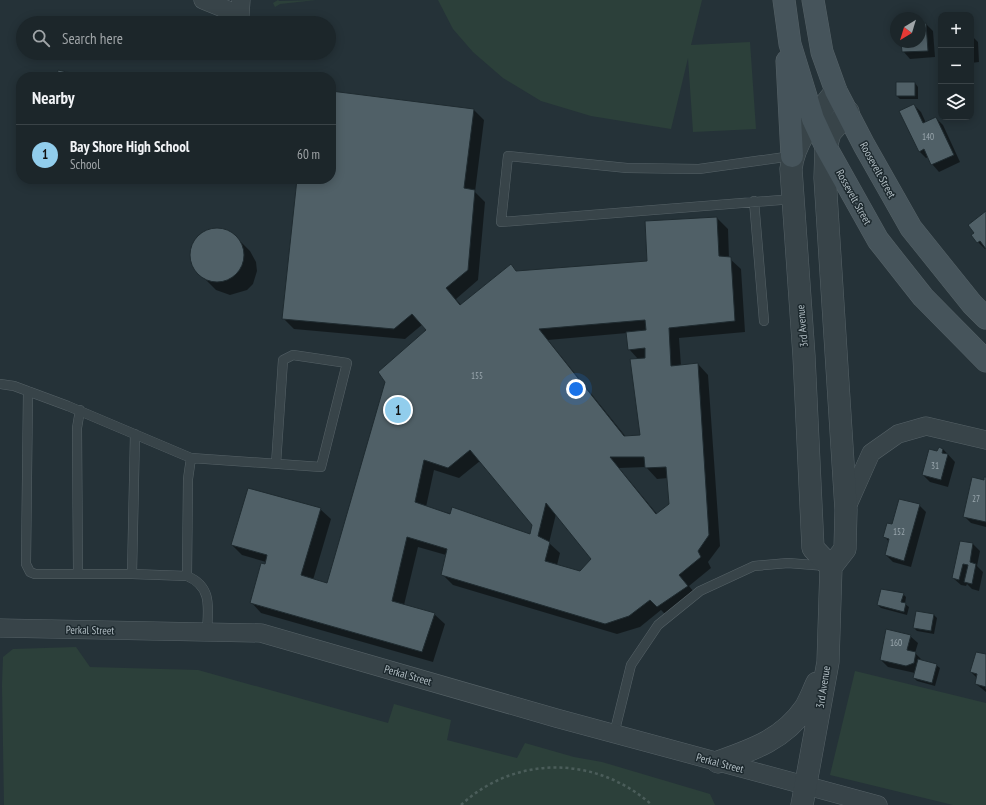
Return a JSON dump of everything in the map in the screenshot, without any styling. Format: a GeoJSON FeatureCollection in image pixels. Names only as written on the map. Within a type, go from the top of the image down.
{"type":"FeatureCollection","features":[{"type":"Feature","properties":{"kind":"main road","name":"Rossevelt Street"},"geometry":{"type":"LineString","coordinates":[[784,0],[790,44],[813,119],[826,148],[878,240],[922,297],[986,361]]}},
{"type":"Feature","properties":{"kind":"main road","name":"Roosevelt Street"},"geometry":{"type":"LineString","coordinates":[[813,0],[822,52],[836,91],[864,145],[911,228],[972,304],[986,318]]}},
{"type":"Feature","properties":{"kind":"main road"},"geometry":{"type":"LineString","coordinates":[[790,44],[787,61],[792,156]]}},
{"type":"Feature","properties":{"kind":"street"},"geometry":{"type":"LineString","coordinates":[[203,0],[240,15],[242,0]]}},
{"type":"Feature","properties":{"kind":"street","name":"3rd Avenue"},"geometry":{"type":"LineString","coordinates":[[804,796],[828,662],[831,567],[813,548],[791,169],[792,156],[813,119],[836,91]]}},
{"type":"Feature","properties":{"kind":"street"},"geometry":{"type":"LineString","coordinates":[[831,567],[845,550],[846,510],[826,178],[826,148],[830,133],[848,112]]}},
{"type":"Feature","properties":{"kind":"street"},"geometry":{"type":"LineString","coordinates":[[800,310],[834,305]]}},
{"type":"Feature","properties":{"kind":"street"},"geometry":{"type":"LineString","coordinates":[[846,510],[871,453],[898,434],[926,426],[986,440]]}},
{"type":"Feature","properties":{"kind":"street","name":"Perkal Street"},"geometry":{"type":"LineString","coordinates":[[0,628],[261,633],[614,734],[718,762],[804,796],[878,805]]}},
{"type":"Feature","properties":{"kind":"street"},"geometry":{"type":"LineString","coordinates":[[718,762],[765,745],[786,730],[805,708],[828,662]]}},
{"type":"Feature","properties":{"kind":"lane"},"geometry":{"type":"LineString","coordinates":[[792,156],[699,168],[627,168],[508,156],[501,222],[793,199]]}},
{"type":"Feature","properties":{"kind":"lane"},"geometry":{"type":"LineString","coordinates":[[754,201],[764,321]]}},
{"type":"Feature","properties":{"kind":"lane"},"geometry":{"type":"LineString","coordinates":[[0,384],[28,391],[80,410],[191,458],[276,464],[321,467],[347,363],[293,355],[283,360],[276,464]]}},
{"type":"Feature","properties":{"kind":"lane"},"geometry":{"type":"LineString","coordinates":[[28,391],[27,567],[35,574],[132,574],[187,576],[196,579],[203,586],[206,593],[208,606],[207,632]]}},
{"type":"Feature","properties":{"kind":"lane"},"geometry":{"type":"LineString","coordinates":[[78,574],[77,428],[80,410]]}},
{"type":"Feature","properties":{"kind":"lane"},"geometry":{"type":"LineString","coordinates":[[132,574],[135,434]]}},
{"type":"Feature","properties":{"kind":"lane"},"geometry":{"type":"LineString","coordinates":[[187,576],[188,479],[191,458]]}},
{"type":"Feature","properties":{"kind":"lane"},"geometry":{"type":"LineString","coordinates":[[614,734],[631,665],[658,625],[700,591],[754,566],[788,563],[831,567]]}},
{"type":"Feature","properties":{"kind":"path"},"geometry":{"type":"LineString","coordinates":[[462,805],[496,781],[532,769],[554,766],[587,770],[615,780],[632,789],[652,805]]}},
{"type":"Feature","properties":{"kind":"green space"},"geometry":{"type":"Polygon","coordinates":[[[278,0],[316,0],[280,4],[275,7],[273,3],[278,0]]]}},
{"type":"Feature","properties":{"kind":"green space"},"geometry":{"type":"Polygon","coordinates":[[[438,0],[702,0],[691,45],[750,42],[756,129],[693,132],[688,58],[671,129],[591,116],[541,101],[503,78],[473,52],[453,29],[438,0]]]}},
{"type":"Feature","properties":{"kind":"green space"},"geometry":{"type":"Polygon","coordinates":[[[76,647],[90,667],[198,670],[388,723],[394,704],[451,720],[447,740],[517,758],[525,743],[574,757],[602,762],[710,794],[715,805],[4,805],[3,657],[13,649],[76,647]]]}},
{"type":"Feature","properties":{"kind":"green space"},"geometry":{"type":"Polygon","coordinates":[[[855,671],[986,703],[986,805],[953,805],[830,775],[855,671]]]}},
{"type":"Feature","properties":{"kind":"building"},"geometry":{"type":"Polygon","coordinates":[[[926,23],[928,51],[902,52],[902,48],[926,48],[926,23]]]}},
{"type":"Feature","properties":{"kind":"building"},"geometry":{"type":"Polygon","coordinates":[[[896,82],[915,82],[915,96],[896,96],[896,82]]]}},
{"type":"Feature","properties":{"kind":"building"},"geometry":{"type":"Polygon","coordinates":[[[336,92],[474,109],[464,188],[475,190],[468,270],[446,288],[460,305],[511,264],[516,271],[647,261],[645,221],[717,217],[719,256],[731,257],[735,321],[669,328],[671,366],[698,363],[709,535],[698,551],[701,557],[679,575],[688,586],[657,607],[650,600],[629,616],[605,624],[441,575],[447,549],[407,537],[392,601],[435,613],[422,652],[250,603],[261,563],[265,564],[267,555],[231,545],[248,488],[321,508],[301,575],[327,583],[385,382],[378,372],[426,330],[412,314],[394,329],[282,319],[296,184],[336,184],[336,92]],[[645,320],[539,329],[624,436],[640,435],[630,359],[645,358],[645,348],[628,350],[626,332],[646,330],[645,320]],[[470,450],[448,468],[424,460],[415,502],[450,514],[452,507],[530,534],[532,525],[470,450]],[[610,457],[656,514],[669,504],[666,467],[645,468],[644,457],[610,457]],[[546,503],[538,536],[550,542],[545,561],[580,571],[591,559],[546,503]]]}},
{"type":"Feature","properties":{"kind":"building"},"geometry":{"type":"Polygon","coordinates":[[[914,104],[923,123],[936,117],[954,155],[931,165],[924,149],[919,152],[899,111],[914,104]]]}},
{"type":"Feature","properties":{"kind":"building"},"geometry":{"type":"Polygon","coordinates":[[[986,211],[986,249],[980,241],[977,243],[971,235],[974,233],[968,225],[986,211]]]}},
{"type":"Feature","properties":{"kind":"building"},"geometry":{"type":"Polygon","coordinates":[[[217,228],[227,230],[236,236],[242,245],[244,255],[242,265],[236,274],[227,280],[217,282],[207,280],[198,274],[192,265],[190,255],[192,245],[198,236],[207,230],[217,228]]]}},
{"type":"Feature","properties":{"kind":"building"},"geometry":{"type":"Polygon","coordinates":[[[939,447],[943,449],[942,453],[948,454],[941,480],[922,475],[929,449],[937,451],[939,447]]]}},
{"type":"Feature","properties":{"kind":"building"},"geometry":{"type":"Polygon","coordinates":[[[972,477],[984,480],[984,477],[986,477],[986,522],[963,517],[972,477]]]}},
{"type":"Feature","properties":{"kind":"building"},"geometry":{"type":"Polygon","coordinates":[[[899,499],[920,504],[904,561],[885,555],[889,539],[883,537],[887,523],[892,524],[899,499]]]}},
{"type":"Feature","properties":{"kind":"building"},"geometry":{"type":"Polygon","coordinates":[[[960,541],[973,543],[970,562],[976,564],[972,584],[964,582],[968,565],[963,564],[959,580],[952,578],[960,541]]]}},
{"type":"Feature","properties":{"kind":"building"},"geometry":{"type":"Polygon","coordinates":[[[881,589],[904,593],[901,602],[906,603],[904,612],[877,605],[881,589]]]}},
{"type":"Feature","properties":{"kind":"building"},"geometry":{"type":"Polygon","coordinates":[[[916,611],[934,614],[931,631],[913,628],[916,611]]]}},
{"type":"Feature","properties":{"kind":"building"},"geometry":{"type":"Polygon","coordinates":[[[886,629],[911,635],[907,650],[916,652],[914,663],[906,666],[880,660],[886,629]]]}},
{"type":"Feature","properties":{"kind":"building"},"geometry":{"type":"Polygon","coordinates":[[[976,652],[986,654],[986,687],[975,684],[977,674],[970,672],[976,652]]]}},
{"type":"Feature","properties":{"kind":"building"},"geometry":{"type":"Polygon","coordinates":[[[918,659],[937,664],[932,683],[913,678],[918,659]]]}},
{"type":"Feature","properties":{"kind":"place","name":"Bay Shore High School"},"geometry":{"type":"Point","coordinates":[398,410]}}]}
